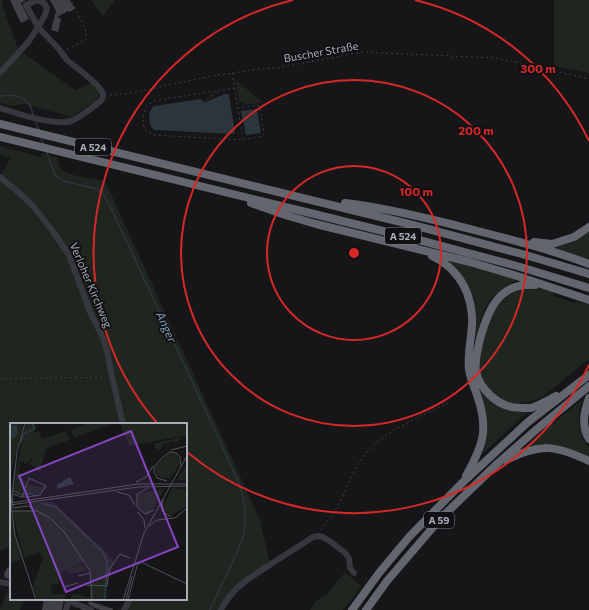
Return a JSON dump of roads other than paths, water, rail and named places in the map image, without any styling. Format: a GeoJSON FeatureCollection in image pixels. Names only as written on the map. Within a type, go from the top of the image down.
{"type":"FeatureCollection","features":[{"type":"Feature","properties":{"kind":"highway","name":"A 524"},"geometry":{"type":"LineString","coordinates":[[0,124],[307,198],[522,254],[589,274]]}},
{"type":"Feature","properties":{"kind":"highway","name":"A 524"},"geometry":{"type":"LineString","coordinates":[[0,137],[510,264],[589,288]]}},
{"type":"Feature","properties":{"kind":"highway"},"geometry":{"type":"LineString","coordinates":[[215,190],[297,219],[499,271],[589,300]]}},
{"type":"Feature","properties":{"kind":"highway"},"geometry":{"type":"LineString","coordinates":[[307,198],[391,211],[444,222],[517,241],[589,264]]}},
{"type":"Feature","properties":{"kind":"highway"},"geometry":{"type":"LineString","coordinates":[[517,241],[552,244],[574,237],[589,227]]}},
{"type":"Feature","properties":{"kind":"highway"},"geometry":{"type":"LineString","coordinates":[[412,249],[432,256],[454,272],[465,288],[470,300],[472,317],[468,361],[469,371],[472,384],[478,396],[484,428],[482,443],[475,460],[461,484]]}},
{"type":"Feature","properties":{"kind":"highway"},"geometry":{"type":"LineString","coordinates":[[566,292],[537,285],[525,284],[514,287],[502,294],[492,306],[484,324],[476,356],[476,372],[481,384],[489,394],[500,402],[512,407],[530,408],[577,384]]}},
{"type":"Feature","properties":{"kind":"highway","name":"A 59"},"geometry":{"type":"LineString","coordinates":[[352,610],[379,573],[409,537],[461,484],[528,422],[589,374]]}},
{"type":"Feature","properties":{"kind":"highway","name":"A 59"},"geometry":{"type":"LineString","coordinates":[[366,610],[387,581],[442,518],[497,464],[589,386]]}},
{"type":"Feature","properties":{"kind":"highway"},"geometry":{"type":"LineString","coordinates":[[589,398],[583,418],[586,433],[589,439]]}},
{"type":"Feature","properties":{"kind":"highway"},"geometry":{"type":"LineString","coordinates":[[497,464],[530,450],[543,448],[560,449],[589,461]]}},
{"type":"Feature","properties":{"kind":"street"},"geometry":{"type":"LineString","coordinates":[[0,73],[29,41],[38,27],[66,59],[94,83],[102,92],[103,96],[99,102],[80,116],[72,120],[58,122],[26,116],[0,108]]}},
{"type":"Feature","properties":{"kind":"street","name":"Verloher Kirchweg"},"geometry":{"type":"LineString","coordinates":[[0,177],[32,205],[52,230],[69,255],[90,312],[108,351],[112,377],[123,423]]}},
{"type":"Feature","properties":{"kind":"street"},"geometry":{"type":"LineString","coordinates":[[221,610],[229,597],[242,583],[313,537],[323,537],[345,553],[349,558],[350,568],[354,573]]}},
{"type":"Feature","properties":{"kind":"street"},"geometry":{"type":"LineString","coordinates":[[0,582],[10,584]]}},
{"type":"Feature","properties":{"kind":"street"},"geometry":{"type":"LineString","coordinates":[[66,610],[69,600],[92,610]]}},
{"type":"Feature","properties":{"kind":"street"},"geometry":{"type":"LineString","coordinates":[[124,610],[129,600]]}},
{"type":"Feature","properties":{"kind":"waterway","name":"Anger"},"geometry":{"type":"LineString","coordinates":[[0,96],[21,97],[31,107],[33,115]]}},
{"type":"Feature","properties":{"kind":"waterway","name":"Anger"},"geometry":{"type":"LineString","coordinates":[[35,121],[39,130]]}},
{"type":"Feature","properties":{"kind":"waterway","name":"Anger"},"geometry":{"type":"LineString","coordinates":[[41,138],[44,145]]}},
{"type":"Feature","properties":{"kind":"waterway","name":"Anger"},"geometry":{"type":"LineString","coordinates":[[46,151],[55,175],[64,181],[94,188],[102,192],[110,206],[240,486],[245,509],[244,533],[238,550],[210,610]]}}]}
